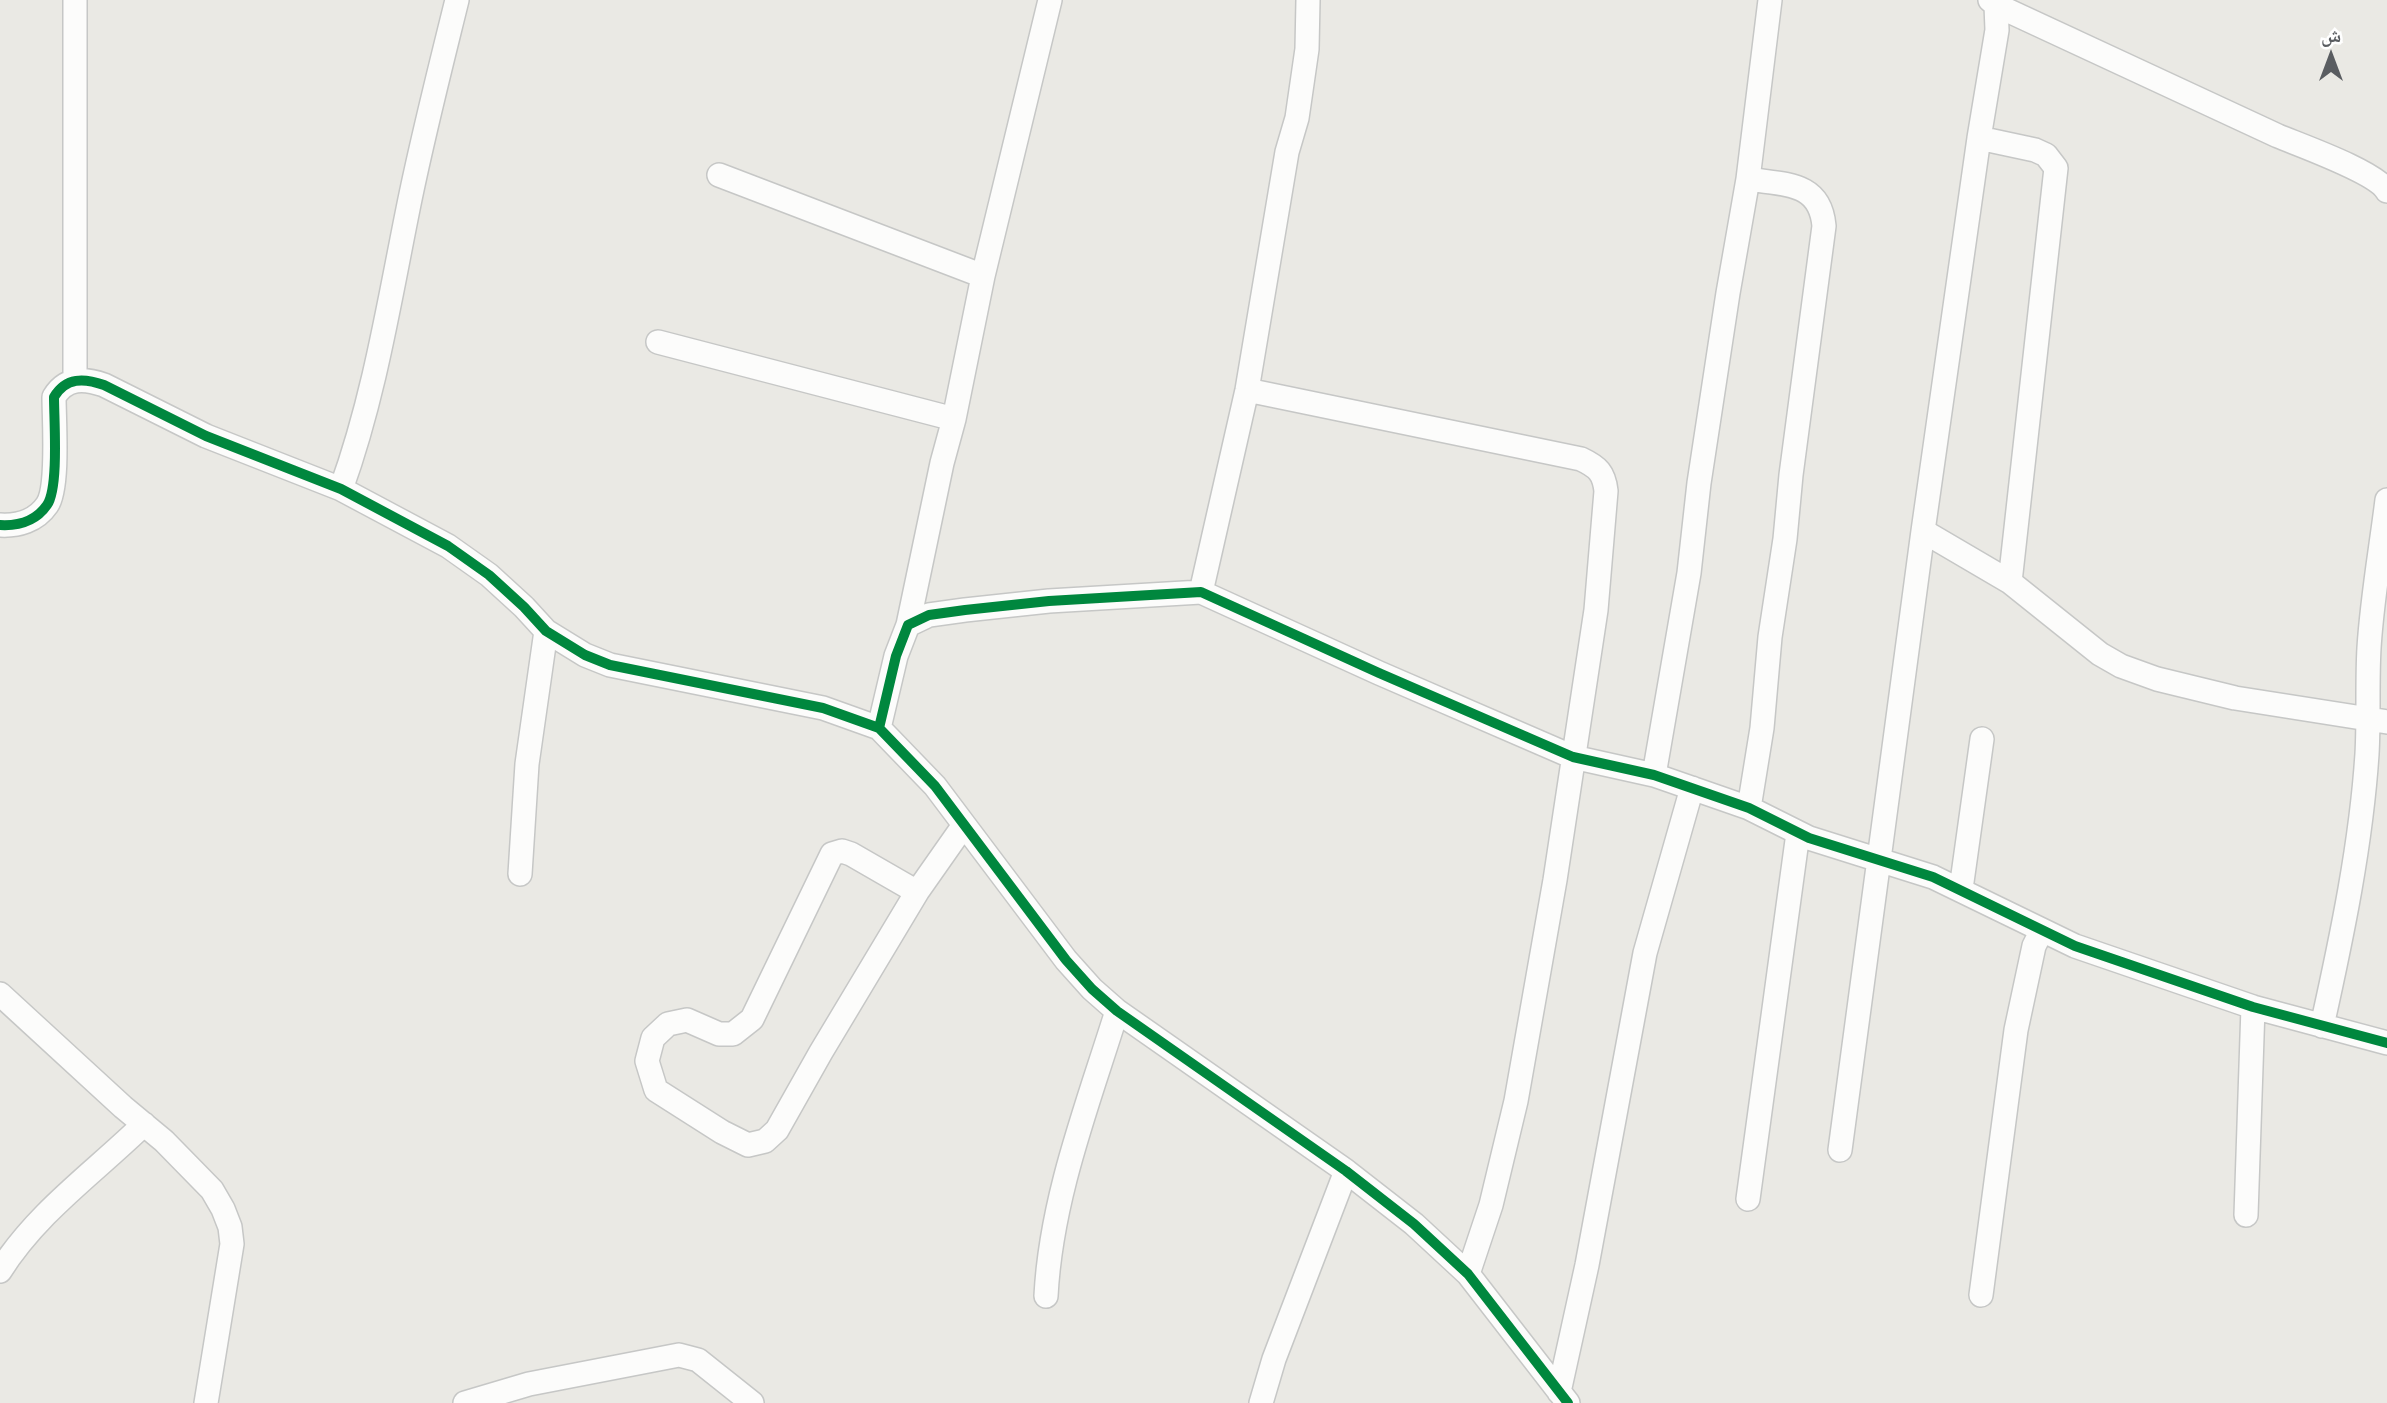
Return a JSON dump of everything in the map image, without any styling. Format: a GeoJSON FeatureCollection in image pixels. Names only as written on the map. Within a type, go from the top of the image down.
{"type":"FeatureCollection","features":[{"type":"Feature","properties":{"kind":"street"},"geometry":{"type":"LineString","coordinates":[[75,0],[75,381]]}},
{"type":"Feature","properties":{"kind":"street"},"geometry":{"type":"LineString","coordinates":[[341,489],[374,379],[410,199],[457,0]]}},
{"type":"Feature","properties":{"kind":"street"},"geometry":{"type":"LineString","coordinates":[[879,728],[896,656],[908,625],[983,276],[1050,0]]}},
{"type":"Feature","properties":{"kind":"street"},"geometry":{"type":"LineString","coordinates":[[1201,592],[1247,390],[1287,152],[1297,118],[1307,49],[1308,0]]}},
{"type":"Feature","properties":{"kind":"street"},"geometry":{"type":"LineString","coordinates":[[1654,775],[1689,573],[1699,483],[1748,179],[1770,0]]}},
{"type":"Feature","properties":{"kind":"street"},"geometry":{"type":"LineString","coordinates":[[1840,1150],[1923,531],[1997,30],[1993,2]]}},
{"type":"Feature","properties":{"kind":"street"},"geometry":{"type":"LineString","coordinates":[[1993,2],[2350,167],[2384,185],[2387,191]]}},
{"type":"Feature","properties":{"kind":"street"},"geometry":{"type":"LineString","coordinates":[[1979,138],[2035,150],[2046,155],[2056,168],[2010,582]]}},
{"type":"Feature","properties":{"kind":"street"},"geometry":{"type":"LineString","coordinates":[[719,176],[983,276]]}},
{"type":"Feature","properties":{"kind":"street"},"geometry":{"type":"LineString","coordinates":[[1748,179],[1808,192],[1818,202],[1824,226],[1785,539],[1770,637],[1762,728],[1749,808]]}},
{"type":"Feature","properties":{"kind":"street"},"geometry":{"type":"LineString","coordinates":[[658,342],[954,419]]}},
{"type":"Feature","properties":{"kind":"street"},"geometry":{"type":"LineString","coordinates":[[0,525],[11,526],[29,521],[48,504],[54,483],[54,397],[61,387],[75,381],[89,380],[206,436],[341,489],[458,553],[489,575],[546,631],[585,655],[610,665],[823,708],[879,728],[935,786],[1066,960],[1092,989],[1117,1011],[1346,1171],[1414,1223],[1468,1274],[1564,1397]]}},
{"type":"Feature","properties":{"kind":"street"},"geometry":{"type":"LineString","coordinates":[[1247,390],[1581,459],[1604,475],[1606,491],[1596,610],[1555,880],[1534,985],[1516,1101],[1491,1205],[1468,1274]]}},
{"type":"Feature","properties":{"kind":"street"},"geometry":{"type":"LineString","coordinates":[[2322,1026],[2357,846],[2367,752],[2377,721],[2370,634],[2375,580],[2385,539],[2387,500]]}},
{"type":"Feature","properties":{"kind":"street"},"geometry":{"type":"LineString","coordinates":[[1923,531],[2010,582],[2100,654],[2129,669],[2157,679],[2235,698],[2377,721]]}},
{"type":"Feature","properties":{"kind":"street"},"geometry":{"type":"LineString","coordinates":[[908,625],[929,615],[965,610],[1049,601],[1201,592],[1573,757],[1654,775],[1749,808],[1798,833],[1933,877],[2074,946],[2253,1007],[2387,1043]]}},
{"type":"Feature","properties":{"kind":"street"},"geometry":{"type":"LineString","coordinates":[[520,874],[527,764],[546,631]]}},
{"type":"Feature","properties":{"kind":"street"},"geometry":{"type":"LineString","coordinates":[[1961,889],[1982,740]]}},
{"type":"Feature","properties":{"kind":"street"},"geometry":{"type":"LineString","coordinates":[[1564,1397],[1645,953],[1692,788]]}},
{"type":"Feature","properties":{"kind":"street"},"geometry":{"type":"LineString","coordinates":[[917,892],[850,853],[842,851],[832,854],[752,1019],[733,1034],[719,1034],[687,1020],[668,1024],[653,1038],[647,1061],[656,1090],[722,1132],[748,1145],[765,1141],[777,1130],[917,892],[964,825]]}},
{"type":"Feature","properties":{"kind":"street"},"geometry":{"type":"LineString","coordinates":[[1748,1199],[1798,833]]}},
{"type":"Feature","properties":{"kind":"street"},"geometry":{"type":"LineString","coordinates":[[1981,1295],[2018,1019],[2034,946],[2042,930]]}},
{"type":"Feature","properties":{"kind":"street"},"geometry":{"type":"LineString","coordinates":[[0,994],[164,1141],[212,1191],[223,1209],[230,1227],[232,1244],[206,1403]]}},
{"type":"Feature","properties":{"kind":"street"},"geometry":{"type":"LineString","coordinates":[[2246,1215],[2253,1007]]}},
{"type":"Feature","properties":{"kind":"street"},"geometry":{"type":"LineString","coordinates":[[1046,1296],[1048,1266],[1062,1189],[1117,1011]]}},
{"type":"Feature","properties":{"kind":"street"},"geometry":{"type":"LineString","coordinates":[[0,1271],[36,1222],[110,1158],[144,1124]]}},
{"type":"Feature","properties":{"kind":"street"},"geometry":{"type":"LineString","coordinates":[[1261,1403],[1274,1359],[1346,1171]]}},
{"type":"Feature","properties":{"kind":"street"},"geometry":{"type":"LineString","coordinates":[[465,1403],[541,1381],[678,1355],[698,1360],[752,1403]]}},
{"type":"Feature","properties":{"kind":"street"},"geometry":{"type":"LineString","coordinates":[[533,1403],[541,1381]]}},
{"type":"Feature","properties":{"kind":"cycle path"},"geometry":{"type":"LineString","coordinates":[[0,525],[13,525],[38,515],[51,496],[55,437],[54,397],[64,386],[76,381],[97,383],[206,436],[341,489],[448,546],[489,575],[546,631],[585,655],[610,665],[823,708],[879,728],[935,786],[1066,960],[1092,989],[1117,1011],[1346,1171],[1414,1224],[1468,1274],[1568,1403]]}},
{"type":"Feature","properties":{"kind":"cycle path"},"geometry":{"type":"LineString","coordinates":[[879,728],[896,656],[908,625],[929,615],[1049,601],[1201,592],[1573,757],[1654,775],[1749,808],[1809,838],[1933,877],[2075,946],[2253,1007],[2387,1043]]}}]}
